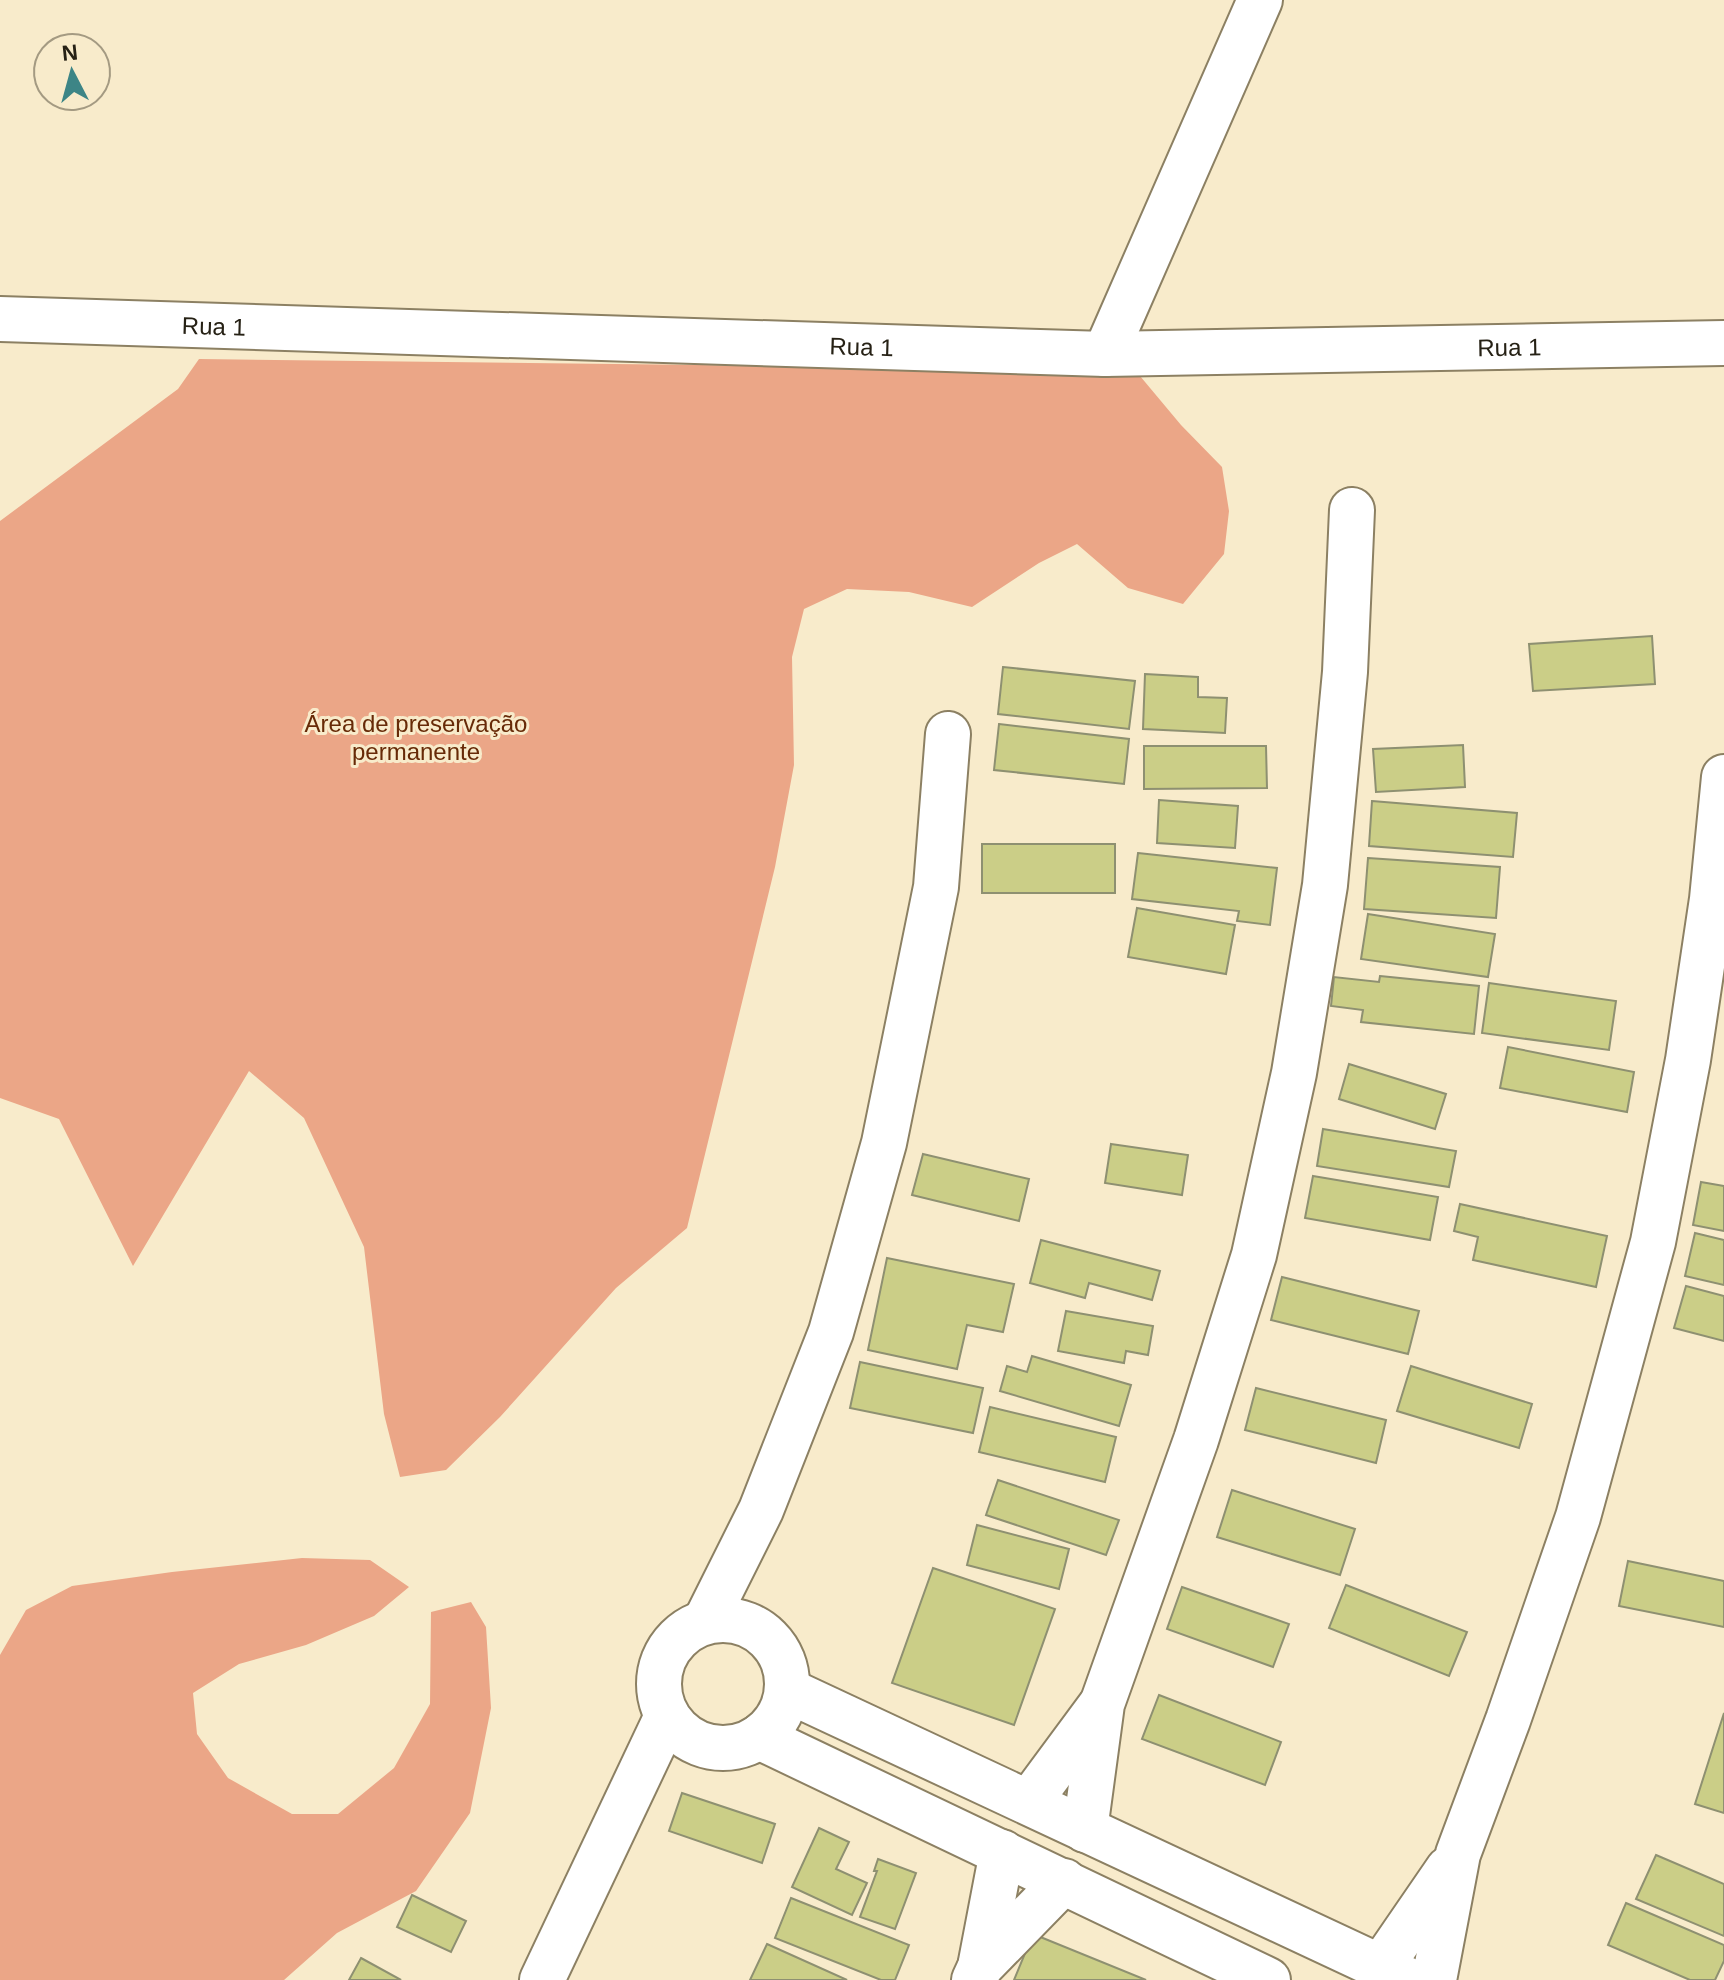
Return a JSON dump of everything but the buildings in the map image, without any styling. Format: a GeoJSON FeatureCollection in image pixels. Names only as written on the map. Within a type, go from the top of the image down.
{"type":"FeatureCollection","features":[{"type":"Feature","properties":{"kind":"street"},"geometry":{"type":"LineString","coordinates":[[1105,354],[1260,0]]}},
{"type":"Feature","properties":{"kind":"street","name":"Rua 1"},"geometry":{"type":"LineString","coordinates":[[0,319],[1105,354],[1724,343]]}},
{"type":"Feature","properties":{"kind":"street"},"geometry":{"type":"LineString","coordinates":[[1085,1830],[1102,1704],[1196,1440],[1254,1255],[1294,1073],[1325,885],[1345,672],[1352,510]]}},
{"type":"Feature","properties":{"kind":"street"},"geometry":{"type":"LineString","coordinates":[[724,1623],[761,1510],[831,1332],[884,1143],[936,887],[948,734]]}},
{"type":"Feature","properties":{"kind":"street"},"geometry":{"type":"LineString","coordinates":[[787,1690],[1394,1974],[1458,1854],[1578,1517],[1653,1242],[1688,1060],[1710,914],[1724,777]]}},
{"type":"Feature","properties":{"kind":"street"},"geometry":{"type":"LineString","coordinates":[[724,1623],[763,1633],[777,1649],[786,1669],[787,1690],[778,1717],[759,1737],[730,1748],[684,1730],[659,1685],[667,1653],[677,1640],[690,1629],[724,1623]]}},
{"type":"Feature","properties":{"kind":"street"},"geometry":{"type":"LineString","coordinates":[[1029,1802],[1102,1704]]}},
{"type":"Feature","properties":{"kind":"street"},"geometry":{"type":"LineString","coordinates":[[542,1980],[616,1823],[684,1730]]}},
{"type":"Feature","properties":{"kind":"street"},"geometry":{"type":"LineString","coordinates":[[759,1737],[1268,1980]]}},
{"type":"Feature","properties":{"kind":"street"},"geometry":{"type":"LineString","coordinates":[[977,1974],[1002,1852]]}},
{"type":"Feature","properties":{"kind":"street"},"geometry":{"type":"LineString","coordinates":[[1434,1980],[1458,1854]]}},
{"type":"Feature","properties":{"kind":"street"},"geometry":{"type":"LineString","coordinates":[[977,1974],[1064,1881]]}},
{"type":"Feature","properties":{"kind":"green space","name":"Área de preservação permanente"},"geometry":{"type":"Polygon","coordinates":[[[199,359],[1135,370],[1181,425],[1222,467],[1229,511],[1224,554],[1183,604],[1128,588],[1077,544],[1039,563],[972,607],[909,592],[847,589],[804,609],[792,657],[794,765],[775,867],[687,1228],[616,1288],[500,1417],[446,1470],[400,1477],[384,1414],[364,1247],[304,1118],[249,1071],[133,1266],[59,1119],[0,1098],[0,521],[178,389],[199,359]]]}},
{"type":"Feature","properties":{"kind":"green space"},"geometry":{"type":"Polygon","coordinates":[[[302,1558],[370,1560],[409,1587],[374,1616],[306,1645],[239,1664],[193,1693],[197,1734],[228,1778],[292,1814],[338,1814],[394,1768],[430,1704],[431,1612],[471,1602],[486,1627],[491,1708],[470,1813],[416,1891],[337,1933],[284,1980],[0,1980],[0,1655],[26,1610],[72,1586],[302,1558]]]}}]}
